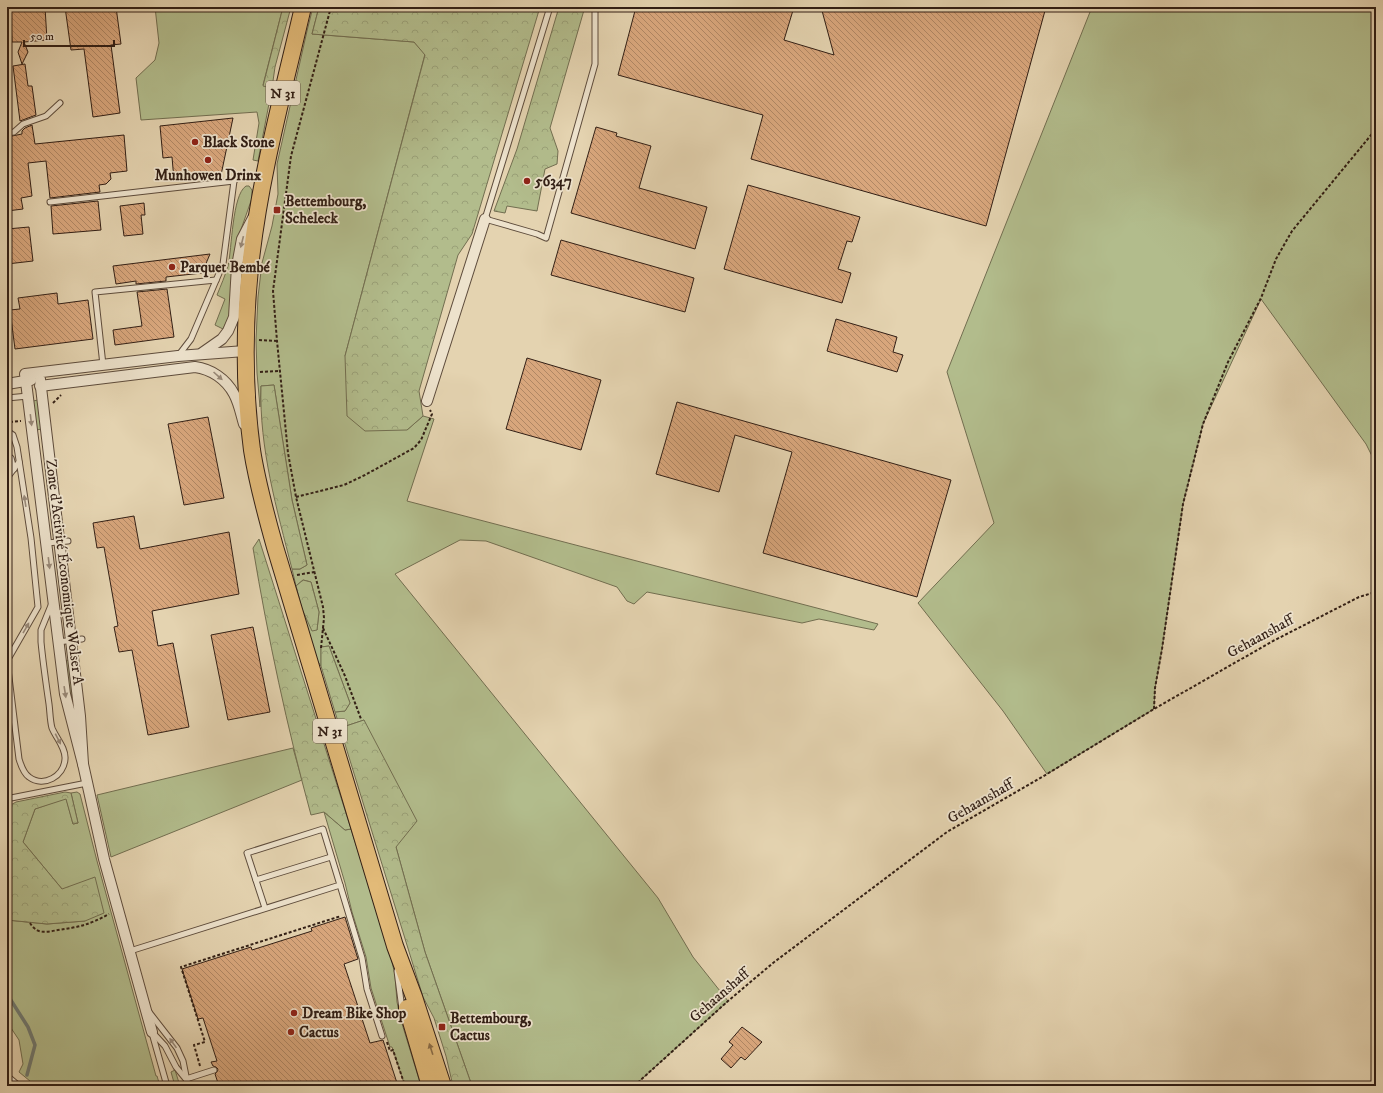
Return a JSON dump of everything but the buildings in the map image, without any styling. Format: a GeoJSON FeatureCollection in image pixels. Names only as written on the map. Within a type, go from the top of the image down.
{"type":"FeatureCollection","features":[{"type":"Feature","properties":{"kind":"main road","name":"N 31"},"geometry":{"type":"LineString","coordinates":[[303,7],[264,179],[250,268],[248,402],[252,450],[266,515],[275,547],[395,946],[414,997],[443,1086]]}},
{"type":"Feature","properties":{"kind":"main road","name":"N 31"},"geometry":{"type":"LineString","coordinates":[[395,946],[408,1014],[430,1086]]}},
{"type":"Feature","properties":{"kind":"street"},"geometry":{"type":"LineString","coordinates":[[202,354],[222,338],[228,331],[234,317],[238,266],[242,239],[259,207]]}},
{"type":"Feature","properties":{"kind":"street"},"geometry":{"type":"LineString","coordinates":[[427,401],[485,219]]}},
{"type":"Feature","properties":{"kind":"street"},"geometry":{"type":"LineString","coordinates":[[26,381],[25,374],[103,364],[249,349]]}},
{"type":"Feature","properties":{"kind":"street"},"geometry":{"type":"LineString","coordinates":[[40,383],[197,360],[249,349]]}},
{"type":"Feature","properties":{"kind":"street"},"geometry":{"type":"LineString","coordinates":[[7,384],[26,381],[40,383],[195,367],[205,368],[222,378],[234,394],[252,450]]}},
{"type":"Feature","properties":{"kind":"street","name":"Zone d'Activité Économique Wolser A"},"geometry":{"type":"LineString","coordinates":[[26,381],[65,694],[83,764],[104,859],[152,1032]]}},
{"type":"Feature","properties":{"kind":"street","name":"Zone d'Activité Économique Wolser A"},"geometry":{"type":"LineString","coordinates":[[40,383],[64,541],[70,640],[80,716],[83,764]]}},
{"type":"Feature","properties":{"kind":"lane"},"geometry":{"type":"LineString","coordinates":[[550,7],[485,219],[546,238],[595,64],[596,7]]}},
{"type":"Feature","properties":{"kind":"lane"},"geometry":{"type":"LineString","coordinates":[[7,133],[14,132],[23,124],[46,116],[60,103]]}},
{"type":"Feature","properties":{"kind":"lane"},"geometry":{"type":"LineString","coordinates":[[178,356],[191,339],[223,264],[234,181],[238,176],[244,175],[264,179]]}},
{"type":"Feature","properties":{"kind":"lane"},"geometry":{"type":"LineString","coordinates":[[50,202],[234,181]]}},
{"type":"Feature","properties":{"kind":"lane"},"geometry":{"type":"LineString","coordinates":[[103,364],[95,292],[216,280]]}},
{"type":"Feature","properties":{"kind":"lane"},"geometry":{"type":"LineString","coordinates":[[7,398],[28,396]]}},
{"type":"Feature","properties":{"kind":"lane"},"geometry":{"type":"LineString","coordinates":[[7,431],[13,434],[17,447],[31,538],[38,607],[7,661],[19,758],[22,769],[29,777],[38,781],[49,781],[58,775],[64,768],[65,757],[62,746],[52,727],[41,642],[41,630],[54,598]]}},
{"type":"Feature","properties":{"kind":"lane"},"geometry":{"type":"LineString","coordinates":[[7,456],[11,458],[14,469]]}},
{"type":"Feature","properties":{"kind":"lane"},"geometry":{"type":"LineString","coordinates":[[7,478],[19,462]]}},
{"type":"Feature","properties":{"kind":"lane"},"geometry":{"type":"LineString","coordinates":[[47,543],[64,541]]}},
{"type":"Feature","properties":{"kind":"lane"},"geometry":{"type":"LineString","coordinates":[[58,642],[82,639]]}},
{"type":"Feature","properties":{"kind":"lane"},"geometry":{"type":"LineString","coordinates":[[7,798],[87,783]]}},
{"type":"Feature","properties":{"kind":"lane"},"geometry":{"type":"LineString","coordinates":[[265,908],[247,853],[323,829],[362,958],[367,989],[382,1036]]}},
{"type":"Feature","properties":{"kind":"lane"},"geometry":{"type":"LineString","coordinates":[[256,880],[331,857]]}},
{"type":"Feature","properties":{"kind":"lane"},"geometry":{"type":"LineString","coordinates":[[130,951],[340,885]]}},
{"type":"Feature","properties":{"kind":"lane"},"geometry":{"type":"LineString","coordinates":[[395,946],[400,1001],[403,1015]]}},
{"type":"Feature","properties":{"kind":"lane","name":"Zone d'Activité Économique Wolser A"},"geometry":{"type":"LineString","coordinates":[[144,1006],[177,1048],[188,1086]]}},
{"type":"Feature","properties":{"kind":"lane"},"geometry":{"type":"LineString","coordinates":[[407,1030],[424,1086]]}},
{"type":"Feature","properties":{"kind":"lane","name":"Zone d'Activité Économique Wolser A"},"geometry":{"type":"LineString","coordinates":[[152,1032],[165,1046],[176,1067],[186,1079]]}},
{"type":"Feature","properties":{"kind":"lane","name":"Zone d'Activité Économique Wolser A"},"geometry":{"type":"LineString","coordinates":[[152,1032],[167,1086]]}},
{"type":"Feature","properties":{"kind":"lane"},"geometry":{"type":"LineString","coordinates":[[186,1079],[214,1070]]}},
{"type":"Feature","properties":{"kind":"lane"},"geometry":{"type":"LineString","coordinates":[[7,1076],[19,1086]]}},
{"type":"Feature","properties":{"kind":"path"},"geometry":{"type":"LineString","coordinates":[[321,654],[323,607],[296,497],[288,453],[277,341],[274,291],[291,156],[332,7]]}},
{"type":"Feature","properties":{"kind":"path"},"geometry":{"type":"LineString","coordinates":[[1154,709],[1154,688],[1162,649],[1183,504],[1203,424],[1228,362],[1261,298],[1276,259],[1292,231],[1376,129]]}},
{"type":"Feature","properties":{"kind":"path"},"geometry":{"type":"LineString","coordinates":[[249,349],[277,341]]}},
{"type":"Feature","properties":{"kind":"path"},"geometry":{"type":"LineString","coordinates":[[257,372],[280,371]]}},
{"type":"Feature","properties":{"kind":"path"},"geometry":{"type":"LineString","coordinates":[[296,497],[344,485],[414,448],[422,440],[432,414],[427,401]]}},
{"type":"Feature","properties":{"kind":"path"},"geometry":{"type":"LineString","coordinates":[[7,422],[26,420]]}},
{"type":"Feature","properties":{"kind":"path","name":"Gehaanshaff"},"geometry":{"type":"LineString","coordinates":[[634,1086],[728,1001],[773,963],[947,832],[1048,774],[1154,709],[1273,641],[1359,597],[1376,592]]}},
{"type":"Feature","properties":{"kind":"path"},"geometry":{"type":"LineString","coordinates":[[323,627],[361,718]]}},
{"type":"Feature","properties":{"kind":"path"},"geometry":{"type":"LineString","coordinates":[[30,922],[33,928],[38,931],[45,932],[73,928],[93,923],[111,913]]}},
{"type":"Feature","properties":{"kind":"path"},"geometry":{"type":"LineString","coordinates":[[203,1074],[194,1046],[204,1042],[180,967],[348,914]]}},
{"type":"Feature","properties":{"kind":"path"},"geometry":{"type":"LineString","coordinates":[[393,1050],[405,1086]]}},
{"type":"Feature","properties":{"kind":"path"},"geometry":{"type":"LineString","coordinates":[[192,1058],[197,1056]]}},
{"type":"Feature","properties":{"kind":"green space"},"geometry":{"type":"Polygon","coordinates":[[[155,7],[283,7],[263,85],[272,88],[258,161],[253,160],[259,123],[257,112],[141,120],[136,78],[155,60],[159,43],[155,7]]]}},
{"type":"Feature","properties":{"kind":"green space"},"geometry":{"type":"Polygon","coordinates":[[[283,7],[291,7],[275,67],[272,88],[263,86],[283,7]]]}},
{"type":"Feature","properties":{"kind":"green space"},"geometry":{"type":"Polygon","coordinates":[[[313,7],[319,7],[312,34],[414,42],[425,54],[345,356],[407,430],[423,416],[434,419],[407,501],[878,624],[874,630],[819,619],[802,623],[647,592],[634,604],[627,601],[617,587],[486,541],[460,540],[395,574],[658,898],[693,957],[728,1001],[634,1086],[472,1086],[425,952],[396,847],[364,720],[340,728],[335,712],[345,711],[350,703],[329,646],[321,647],[321,666],[316,659],[302,609],[317,630],[319,612],[311,582],[303,580],[296,586],[292,569],[300,569],[307,565],[292,500],[274,385],[261,386],[260,407],[256,340],[258,297],[262,263],[272,226],[278,194],[277,164],[313,7]]]}},
{"type":"Feature","properties":{"kind":"green space"},"geometry":{"type":"Polygon","coordinates":[[[319,7],[540,7],[472,234],[458,255],[419,391],[423,416],[407,430],[365,431],[347,416],[345,356],[425,55],[414,42],[312,34],[319,7]]]}},
{"type":"Feature","properties":{"kind":"green space"},"geometry":{"type":"Polygon","coordinates":[[[559,7],[584,7],[584,10],[550,128],[558,151],[557,164],[545,169],[537,211],[507,206],[505,213],[494,211],[517,149],[559,7]]]}},
{"type":"Feature","properties":{"kind":"green space"},"geometry":{"type":"Polygon","coordinates":[[[1092,7],[1376,7],[1376,464],[1366,444],[1261,299],[1203,424],[1183,504],[1155,688],[1154,709],[1047,774],[1003,711],[918,603],[994,523],[947,372],[1092,7]]]}},
{"type":"Feature","properties":{"kind":"green space"},"geometry":{"type":"Polygon","coordinates":[[[246,186],[249,186],[252,190],[252,198],[238,238],[230,315],[223,329],[215,325],[225,299],[217,295],[228,266],[235,211],[241,191],[246,186]]]}},
{"type":"Feature","properties":{"kind":"green space"},"geometry":{"type":"Polygon","coordinates":[[[274,385],[292,500],[307,565],[300,569],[292,569],[275,502],[266,456],[261,409],[261,386],[274,385]]]}},
{"type":"Feature","properties":{"kind":"green space"},"geometry":{"type":"Polygon","coordinates":[[[38,400],[42,429],[36,430],[33,401],[38,400]]]}},
{"type":"Feature","properties":{"kind":"green space"},"geometry":{"type":"Polygon","coordinates":[[[259,539],[351,829],[345,830],[324,812],[311,815],[286,716],[265,615],[253,548],[259,539]]]}},
{"type":"Feature","properties":{"kind":"green space"},"geometry":{"type":"Polygon","coordinates":[[[303,580],[311,582],[319,612],[317,630],[312,631],[302,609],[296,586],[303,580]]]}},
{"type":"Feature","properties":{"kind":"green space"},"geometry":{"type":"Polygon","coordinates":[[[329,646],[350,703],[345,711],[335,712],[321,666],[321,647],[329,646]]]}},
{"type":"Feature","properties":{"kind":"green space"},"geometry":{"type":"Polygon","coordinates":[[[69,660],[76,716],[74,717],[64,661],[69,660]]]}},
{"type":"Feature","properties":{"kind":"green space"},"geometry":{"type":"Polygon","coordinates":[[[364,720],[417,821],[396,847],[425,952],[472,1086],[453,1086],[446,1056],[434,1018],[423,997],[340,728],[364,720]]]}},
{"type":"Feature","properties":{"kind":"green space"},"geometry":{"type":"Polygon","coordinates":[[[293,748],[302,780],[111,857],[97,795],[293,748]]]}},
{"type":"Feature","properties":{"kind":"green space"},"geometry":{"type":"Polygon","coordinates":[[[65,792],[71,793],[78,823],[73,824],[66,799],[35,809],[23,842],[62,889],[95,877],[104,913],[85,921],[47,924],[7,920],[7,807],[16,802],[65,792]]]}},
{"type":"Feature","properties":{"kind":"green space"},"geometry":{"type":"Polygon","coordinates":[[[77,792],[80,794],[97,861],[160,1086],[36,1086],[19,1072],[23,1064],[19,1040],[7,1022],[7,920],[47,924],[85,921],[62,889],[23,842],[35,809],[66,798],[73,824],[78,823],[71,793],[77,792]]]}},
{"type":"Feature","properties":{"kind":"green space"},"geometry":{"type":"Polygon","coordinates":[[[324,812],[345,830],[351,829],[389,949],[395,975],[397,1002],[400,1017],[421,1086],[405,1086],[392,1047],[390,1047],[371,988],[366,957],[324,812]]]}},
{"type":"Feature","properties":{"kind":"green space"},"geometry":{"type":"Polygon","coordinates":[[[175,1070],[180,1086],[175,1086],[171,1072],[175,1070]]]}},
{"type":"Feature","properties":{"kind":"waterway"},"geometry":{"type":"LineString","coordinates":[[7,994],[28,1027],[35,1045],[27,1075]]}},
{"type":"Feature","properties":{"kind":"place","name":"Black Stone"},"geometry":{"type":"Point","coordinates":[195,142]}},
{"type":"Feature","properties":{"kind":"place","name":"Munhowen Drinx"},"geometry":{"type":"Point","coordinates":[208,160]}},
{"type":"Feature","properties":{"kind":"place","name":"56347"},"geometry":{"type":"Point","coordinates":[527,181]}},
{"type":"Feature","properties":{"kind":"place","name":"Bettembourg, Scheleck"},"geometry":{"type":"Point","coordinates":[277,210]}},
{"type":"Feature","properties":{"kind":"place","name":"Parquet Bembé"},"geometry":{"type":"Point","coordinates":[172,267]}},
{"type":"Feature","properties":{"kind":"place","name":"Dream Bike Shop"},"geometry":{"type":"Point","coordinates":[294,1013]}},
{"type":"Feature","properties":{"kind":"place","name":"Bettembourg, Cactus"},"geometry":{"type":"Point","coordinates":[442,1027]}},
{"type":"Feature","properties":{"kind":"place","name":"Cactus"},"geometry":{"type":"Point","coordinates":[291,1032]}}]}
